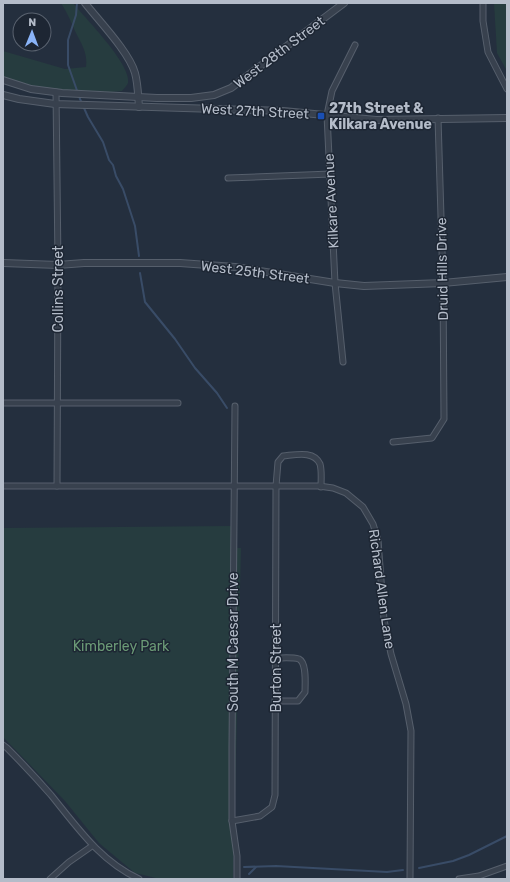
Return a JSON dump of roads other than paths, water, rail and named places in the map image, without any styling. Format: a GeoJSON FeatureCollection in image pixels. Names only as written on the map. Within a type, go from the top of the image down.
{"type":"FeatureCollection","features":[{"type":"Feature","properties":{"kind":"street"},"geometry":{"type":"LineString","coordinates":[[85,3],[129,59],[136,78],[139,107]]}},
{"type":"Feature","properties":{"kind":"street","name":"West 28th Street"},"geometry":{"type":"LineString","coordinates":[[139,97],[191,98],[214,95],[231,88],[344,3]]}},
{"type":"Feature","properties":{"kind":"street"},"geometry":{"type":"LineString","coordinates":[[483,3],[484,26],[488,52],[507,89]]}},
{"type":"Feature","properties":{"kind":"street","name":"Kilkare Avenue"},"geometry":{"type":"LineString","coordinates":[[343,362],[335,283],[327,115],[332,91],[355,45]]}},
{"type":"Feature","properties":{"kind":"street"},"geometry":{"type":"LineString","coordinates":[[3,80],[31,89],[139,97]]}},
{"type":"Feature","properties":{"kind":"street","name":"Collins Street"},"geometry":{"type":"LineString","coordinates":[[56,92],[58,265],[57,486]]}},
{"type":"Feature","properties":{"kind":"street","name":"West 27th Street"},"geometry":{"type":"LineString","coordinates":[[3,95],[19,100],[55,104],[283,111],[376,120],[507,118]]}},
{"type":"Feature","properties":{"kind":"street","name":"Druid Hills Drive"},"geometry":{"type":"LineString","coordinates":[[393,442],[432,438],[444,420],[443,283],[438,118]]}},
{"type":"Feature","properties":{"kind":"street"},"geometry":{"type":"LineString","coordinates":[[228,178],[331,174]]}},
{"type":"Feature","properties":{"kind":"street","name":"West 25th Street"},"geometry":{"type":"LineString","coordinates":[[3,263],[58,265],[84,263],[180,263],[235,267],[335,283],[364,286],[443,283],[507,277]]}},
{"type":"Feature","properties":{"kind":"street"},"geometry":{"type":"LineString","coordinates":[[3,403],[178,404]]}},
{"type":"Feature","properties":{"kind":"street","name":"South M Caesar Drive"},"geometry":{"type":"LineString","coordinates":[[235,406],[232,820],[237,856],[237,879]]}},
{"type":"Feature","properties":{"kind":"street","name":"Burton Street"},"geometry":{"type":"LineString","coordinates":[[232,820],[260,816],[272,807],[275,795],[276,486],[278,462],[283,456],[308,454],[315,457],[320,465],[321,487]]}},
{"type":"Feature","properties":{"kind":"street","name":"Richard Allen Lane"},"geometry":{"type":"LineString","coordinates":[[3,486],[321,487],[333,488],[346,493],[363,507],[373,524],[378,540],[384,620],[390,654],[406,704],[411,731],[410,879]]}},
{"type":"Feature","properties":{"kind":"street"},"geometry":{"type":"LineString","coordinates":[[275,702],[298,701],[305,692],[305,668],[303,663],[299,660],[276,658]]}},
{"type":"Feature","properties":{"kind":"street"},"geometry":{"type":"LineString","coordinates":[[3,745],[38,780],[92,846],[108,861],[138,879]]}},
{"type":"Feature","properties":{"kind":"street"},"geometry":{"type":"LineString","coordinates":[[50,879],[92,846]]}},
{"type":"Feature","properties":{"kind":"street"},"geometry":{"type":"LineString","coordinates":[[459,879],[479,876],[507,866]]}},
{"type":"Feature","properties":{"kind":"waterway"},"geometry":{"type":"LineString","coordinates":[[77,3],[76,15],[68,40],[68,65],[80,99],[88,117],[103,142],[109,160],[113,165],[116,176],[123,189],[135,226],[139,256]]}},
{"type":"Feature","properties":{"kind":"waterway"},"geometry":{"type":"LineString","coordinates":[[140,273],[145,302],[175,339],[195,368],[217,393],[227,408]]}},
{"type":"Feature","properties":{"kind":"waterway"},"geometry":{"type":"LineString","coordinates":[[419,868],[453,861],[469,855],[507,836]]}},
{"type":"Feature","properties":{"kind":"waterway"},"geometry":{"type":"LineString","coordinates":[[244,867],[276,866],[387,872],[403,870]]}},
{"type":"Feature","properties":{"kind":"waterway"},"geometry":{"type":"LineString","coordinates":[[249,874],[256,867]]}},
{"type":"Feature","properties":{"kind":"place","name":"27th Street & Kilkara Avenue"},"geometry":{"type":"Point","coordinates":[321,116]}},
{"type":"Feature","properties":{"kind":"park label","name":"Kimberley Park"},"geometry":{"type":"Point","coordinates":[121,646]}}]}
